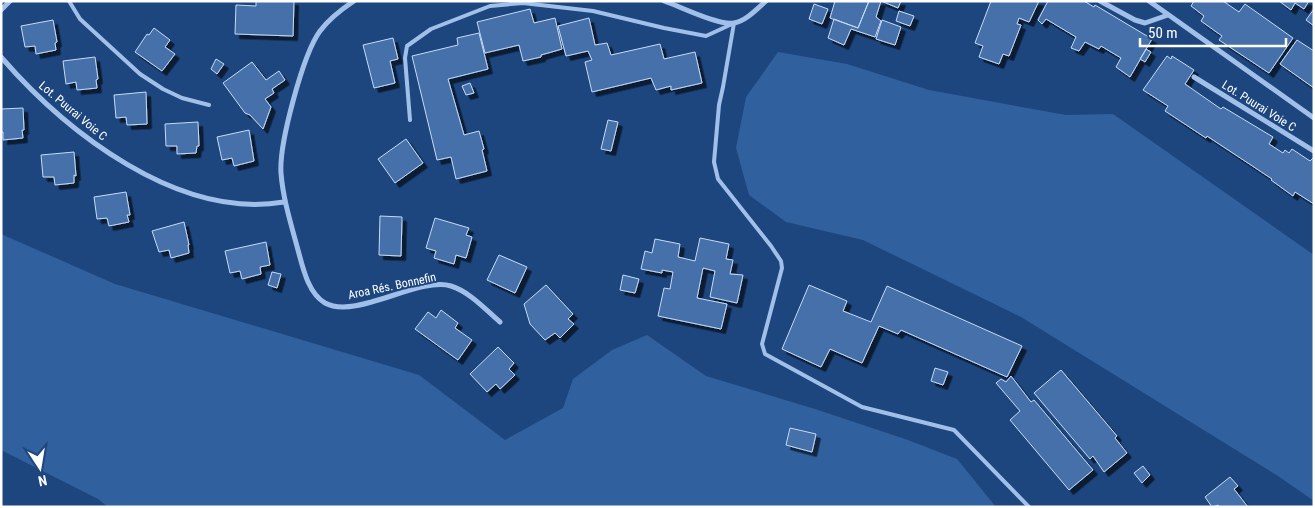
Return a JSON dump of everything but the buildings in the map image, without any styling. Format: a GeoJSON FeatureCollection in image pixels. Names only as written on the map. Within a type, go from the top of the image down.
{"type":"FeatureCollection","features":[{"type":"Feature","properties":{"kind":"street"},"geometry":{"type":"LineString","coordinates":[[1,10],[10,1]]}},
{"type":"Feature","properties":{"kind":"street"},"geometry":{"type":"LineString","coordinates":[[284,202],[280,170],[283,147],[308,52],[320,30],[342,8],[354,1]]}},
{"type":"Feature","properties":{"kind":"street"},"geometry":{"type":"LineString","coordinates":[[664,1],[717,21],[734,23],[751,14],[766,1]]}},
{"type":"Feature","properties":{"kind":"street"},"geometry":{"type":"LineString","coordinates":[[1100,1],[1135,20],[1145,23],[1168,15]]}},
{"type":"Feature","properties":{"kind":"street","name":"Lot. Puurai Voie C"},"geometry":{"type":"LineString","coordinates":[[1149,1],[1314,118]]}},
{"type":"Feature","properties":{"kind":"street","name":"Lot. Puurai Voie C"},"geometry":{"type":"LineString","coordinates":[[1,56],[27,84],[78,131],[142,173],[166,184],[209,198],[263,206],[284,202]]}},
{"type":"Feature","properties":{"kind":"street","name":"Lot. Puurai Voie C"},"geometry":{"type":"LineString","coordinates":[[1194,77],[1314,151]]}},
{"type":"Feature","properties":{"kind":"street","name":"Aroa Rés. Bonnefin"},"geometry":{"type":"LineString","coordinates":[[284,202],[301,262],[312,291],[325,303],[340,307],[371,302],[416,289],[451,286],[471,297],[500,322]]}},
{"type":"Feature","properties":{"kind":"lane"},"geometry":{"type":"LineString","coordinates":[[69,1],[80,19],[140,74],[162,89],[182,98],[209,105]]}},
{"type":"Feature","properties":{"kind":"lane"},"geometry":{"type":"LineString","coordinates":[[410,120],[405,58],[407,46],[431,29],[490,6],[523,3],[557,5],[706,36],[734,23]]}},
{"type":"Feature","properties":{"kind":"lane"},"geometry":{"type":"LineString","coordinates":[[734,23],[719,105],[714,162],[718,179],[781,261],[782,268],[762,344],[765,354],[862,407],[954,430],[1029,507]]}},
{"type":"Feature","properties":{"kind":"shaded area"},"geometry":{"type":"Polygon","coordinates":[[[778,52],[847,64],[929,90],[1066,115],[1113,114],[1314,255],[1314,501],[1278,476],[1021,317],[863,240],[786,222],[749,195],[736,148],[746,97],[778,52]]]}},
{"type":"Feature","properties":{"kind":"shaded area"},"geometry":{"type":"Polygon","coordinates":[[[1,234],[115,284],[419,375],[505,440],[563,408],[573,379],[612,350],[647,335],[706,376],[815,409],[908,440],[957,459],[996,507],[108,507],[98,499],[1,450],[1,234]]]}}]}
